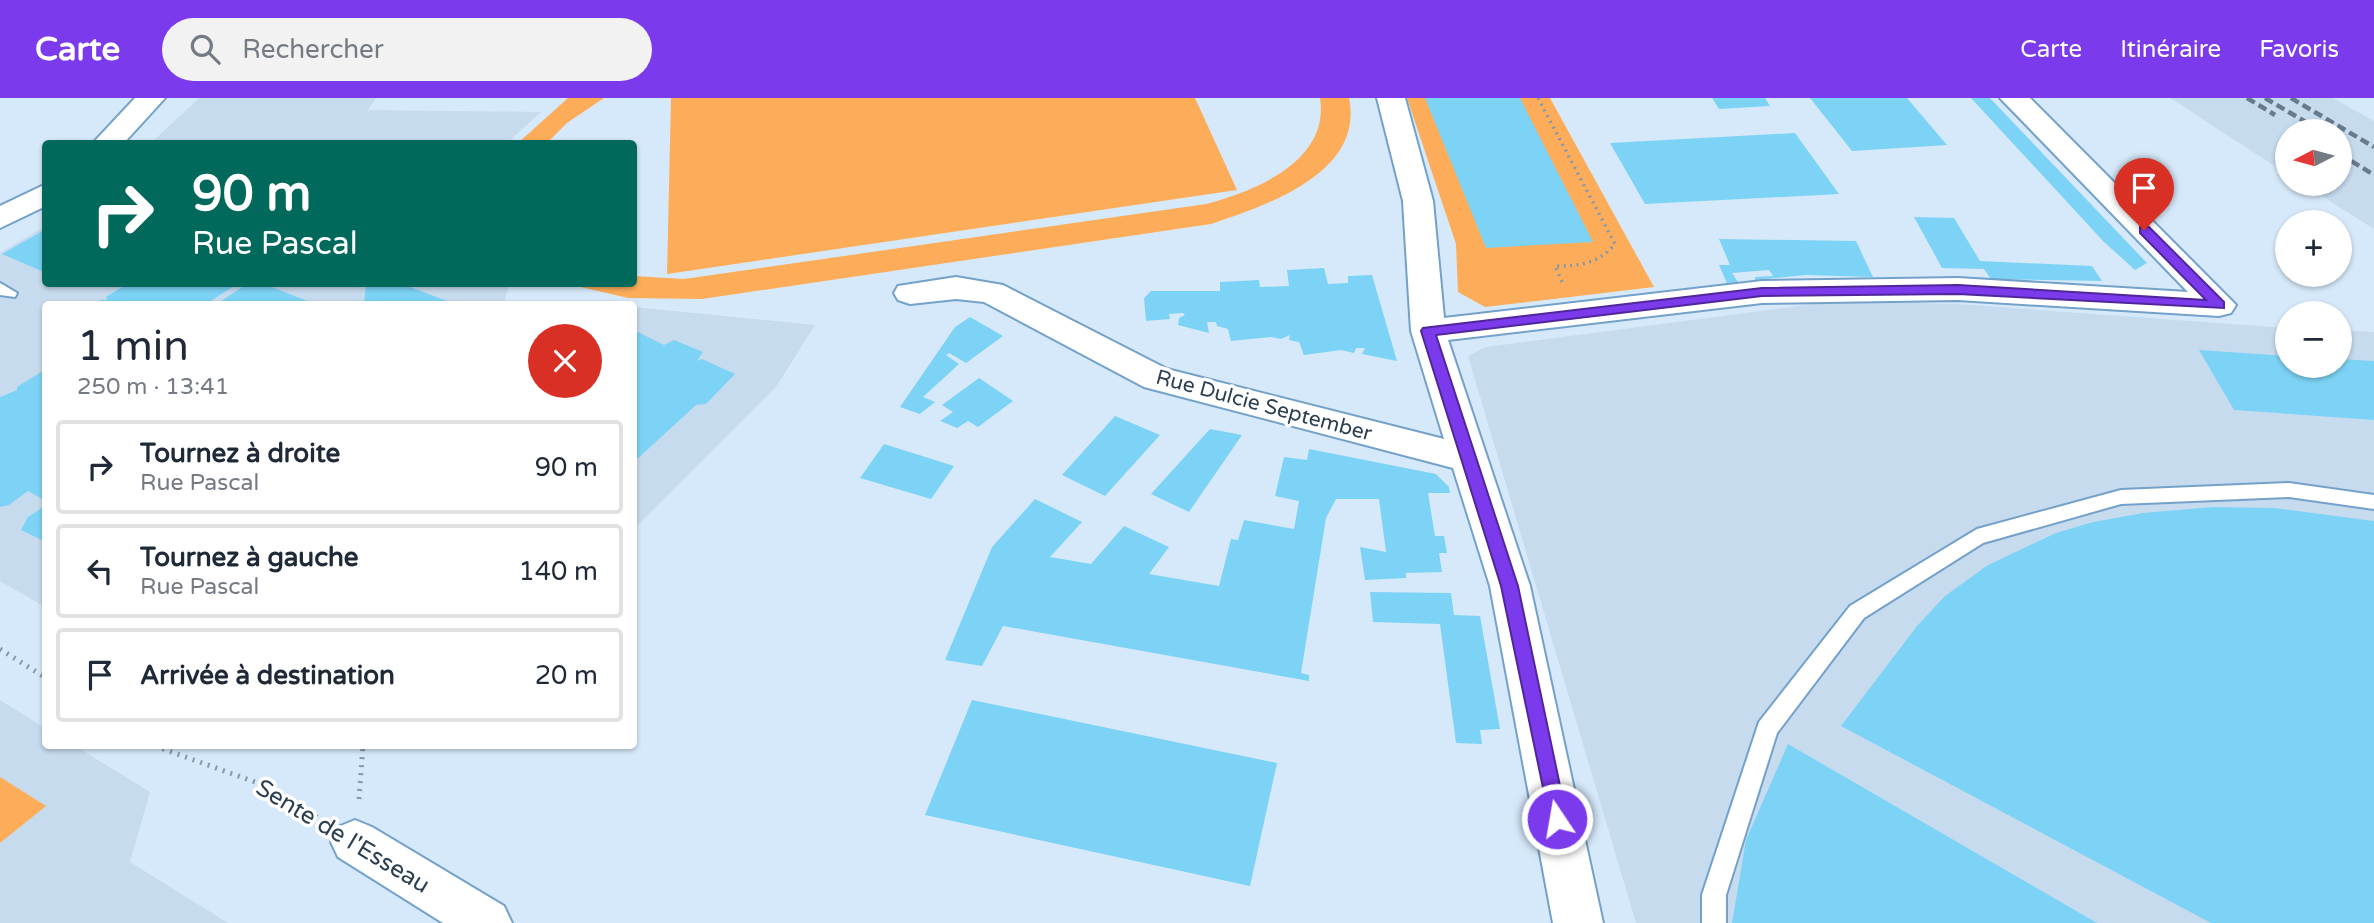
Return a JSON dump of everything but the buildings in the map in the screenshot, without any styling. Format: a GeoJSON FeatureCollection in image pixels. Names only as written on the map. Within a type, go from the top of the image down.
{"type":"FeatureCollection","features":[{"type":"Feature","properties":{"kind":"street"},"geometry":{"type":"LineString","coordinates":[[110,140],[151,98]]}},
{"type":"Feature","properties":{"kind":"street"},"geometry":{"type":"LineString","coordinates":[[1391,98],[1418,201],[1428,331],[1510,586],[1578,923]]}},
{"type":"Feature","properties":{"kind":"street"},"geometry":{"type":"LineString","coordinates":[[1428,331],[1762,292],[1958,289],[2219,305],[2014,98]]}},
{"type":"Feature","properties":{"kind":"street"},"geometry":{"type":"LineString","coordinates":[[0,219],[42,194]]}},
{"type":"Feature","properties":{"kind":"street","name":"Rue Dulcie September"},"geometry":{"type":"LineString","coordinates":[[910,293],[956,288],[991,292],[1156,378],[1468,458]]}},
{"type":"Feature","properties":{"kind":"street","name":"Sente de l'Esseau"},"geometry":{"type":"LineString","coordinates":[[355,842],[487,923]]}},
{"type":"Feature","properties":{"kind":"lane"},"geometry":{"type":"LineString","coordinates":[[1714,923],[1714,895],[1767,729],[1857,612],[1977,537],[2121,497],[2289,490],[2374,502]]}},
{"type":"Feature","properties":{"kind":"path"},"geometry":{"type":"LineString","coordinates":[[1538,98],[1615,244],[1605,258],[1579,266],[1555,266],[1578,313]]}},
{"type":"Feature","properties":{"kind":"path"},"geometry":{"type":"LineString","coordinates":[[0,649],[42,675]]}},
{"type":"Feature","properties":{"kind":"path","name":"Sente de l'Esseau"},"geometry":{"type":"LineString","coordinates":[[163,749],[269,787],[355,842]]}},
{"type":"Feature","properties":{"kind":"path"},"geometry":{"type":"LineString","coordinates":[[355,842],[363,749]]}},
{"type":"Feature","properties":{"kind":"shaded area"},"geometry":{"type":"Polygon","coordinates":[[[199,98],[376,98],[368,110],[541,112],[510,140],[154,140],[199,98]]]}},
{"type":"Feature","properties":{"kind":"shaded area"},"geometry":{"type":"Polygon","coordinates":[[[568,98],[604,98],[567,123],[550,140],[521,140],[568,98]]]}},
{"type":"Feature","properties":{"kind":"shaded area"},"geometry":{"type":"Polygon","coordinates":[[[671,98],[1195,98],[1237,190],[667,274],[671,98]]]}},
{"type":"Feature","properties":{"kind":"shaded area"},"geometry":{"type":"Polygon","coordinates":[[[1320,98],[1349,98],[1350,124],[1342,147],[1326,167],[1306,183],[1282,196],[1211,224],[702,299],[628,298],[581,287],[637,287],[637,276],[684,279],[1206,204],[1246,191],[1285,170],[1301,156],[1313,139],[1320,120],[1320,98]]]}},
{"type":"Feature","properties":{"kind":"shaded area"},"geometry":{"type":"Polygon","coordinates":[[[1407,98],[1550,98],[1654,287],[1485,307],[1458,292],[1456,244],[1407,98]]]}},
{"type":"Feature","properties":{"kind":"shaded area"},"geometry":{"type":"Polygon","coordinates":[[[2170,98],[2333,98],[2374,121],[2374,229],[2352,215],[2352,210],[2344,210],[2322,196],[2352,196],[2352,119],[2275,119],[2275,166],[2170,98]]]}},
{"type":"Feature","properties":{"kind":"shaded area"},"geometry":{"type":"Polygon","coordinates":[[[42,228],[42,287],[509,287],[504,301],[42,301],[42,605],[0,581],[0,253],[42,228]]]}},
{"type":"Feature","properties":{"kind":"shaded area"},"geometry":{"type":"Polygon","coordinates":[[[1837,301],[1958,304],[2275,327],[2275,378],[2352,378],[2352,331],[2374,332],[2374,923],[1636,923],[1468,356],[1486,347],[1837,301]]]}},
{"type":"Feature","properties":{"kind":"shaded area"},"geometry":{"type":"Polygon","coordinates":[[[637,307],[815,325],[776,387],[637,526],[637,307]]]}},
{"type":"Feature","properties":{"kind":"shaded area"},"geometry":{"type":"Polygon","coordinates":[[[0,700],[42,726],[42,749],[80,749],[150,792],[130,862],[228,923],[0,923],[0,700]]]}},
{"type":"Feature","properties":{"kind":"shaded area"},"geometry":{"type":"Polygon","coordinates":[[[0,777],[46,806],[0,843],[0,777]]]}},
{"type":"Feature","properties":{"kind":"railway"},"geometry":{"type":"LineString","coordinates":[[2247,98],[2275,115]]}},
{"type":"Feature","properties":{"kind":"railway"},"geometry":{"type":"LineString","coordinates":[[2265,98],[2301,119]]}},
{"type":"Feature","properties":{"kind":"railway"},"geometry":{"type":"LineString","coordinates":[[2291,98],[2374,147]]}},
{"type":"Feature","properties":{"kind":"railway"},"geometry":{"type":"LineString","coordinates":[[2352,161],[2374,175]]}},
{"type":"Feature","properties":{"kind":"route"},"geometry":{"type":"LineString","coordinates":[[1557,819],[1510,586],[1433,354],[1428,331],[1762,292],[1958,289],[2219,305],[2144,230]]}}]}
